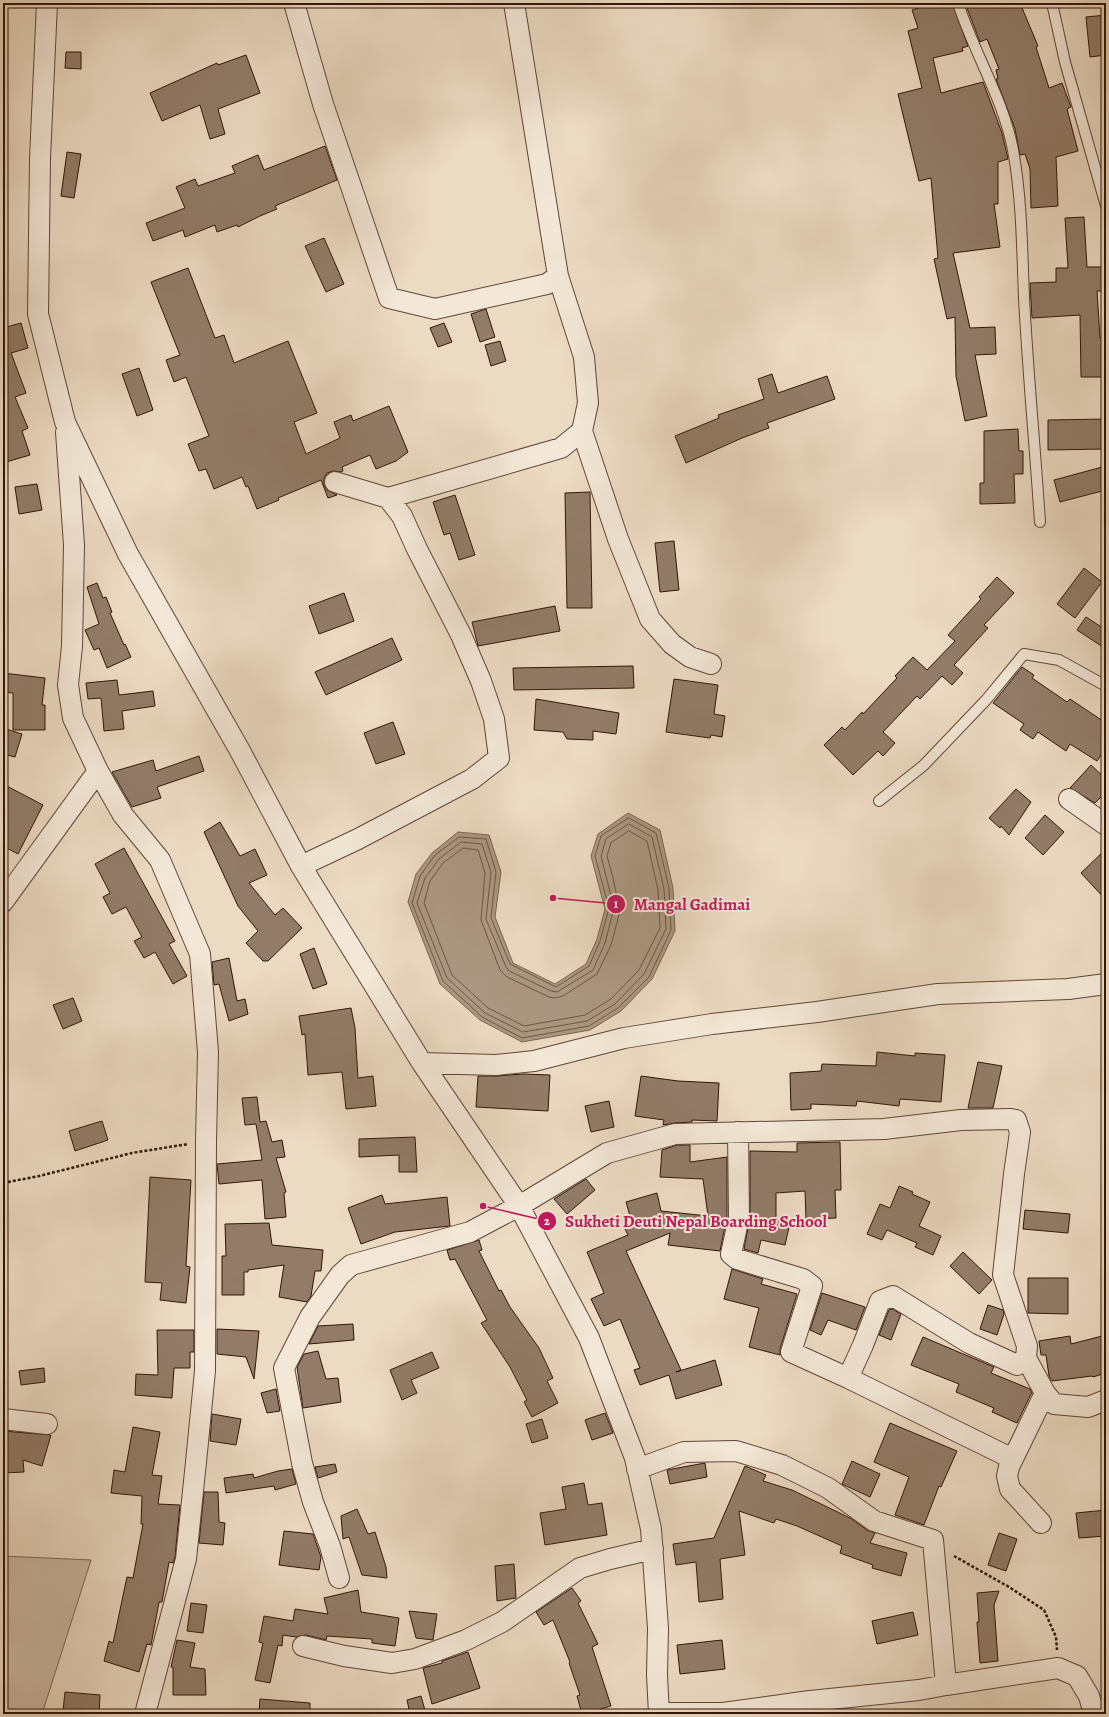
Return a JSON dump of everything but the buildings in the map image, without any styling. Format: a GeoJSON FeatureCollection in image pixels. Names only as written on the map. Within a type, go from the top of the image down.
{"type":"FeatureCollection","features":[{"type":"Feature","properties":{"kind":"street"},"geometry":{"type":"LineString","coordinates":[[47,3],[40,158],[38,314],[65,422],[74,545],[72,646],[68,686],[73,718],[98,770],[123,815],[160,860],[200,954],[208,1052],[204,1371],[186,1559],[145,1714]]}},
{"type":"Feature","properties":{"kind":"street"},"geometry":{"type":"LineString","coordinates":[[294,3],[323,104],[389,298],[435,309],[547,284],[558,276]]}},
{"type":"Feature","properties":{"kind":"street"},"geometry":{"type":"LineString","coordinates":[[514,3],[558,276],[584,357],[588,403],[582,431],[618,539],[650,619],[672,644],[690,657],[711,664]]}},
{"type":"Feature","properties":{"kind":"street"},"geometry":{"type":"LineString","coordinates":[[65,422],[128,554],[239,749],[301,866],[422,1063],[519,1206],[589,1338],[619,1413],[637,1469],[651,1529],[658,1628],[659,1713],[723,1713],[810,1701],[919,1690],[1058,1668],[1077,1676],[1088,1696],[1094,1714]]}},
{"type":"Feature","properties":{"kind":"street"},"geometry":{"type":"LineString","coordinates":[[335,482],[388,498],[561,448],[582,431]]}},
{"type":"Feature","properties":{"kind":"street"},"geometry":{"type":"LineString","coordinates":[[301,866],[358,839],[472,780],[499,758],[494,719],[462,635],[417,549],[402,516],[388,498]]}},
{"type":"Feature","properties":{"kind":"street"},"geometry":{"type":"LineString","coordinates":[[3,902],[98,770]]}},
{"type":"Feature","properties":{"kind":"street"},"geometry":{"type":"LineString","coordinates":[[1069,799],[1106,825]]}},
{"type":"Feature","properties":{"kind":"street"},"geometry":{"type":"LineString","coordinates":[[422,1063],[496,1065],[534,1060],[624,1038],[712,1024],[817,1012],[938,994],[1068,989],[1106,984]]}},
{"type":"Feature","properties":{"kind":"street"},"geometry":{"type":"LineString","coordinates":[[340,1578],[330,1546],[313,1502],[304,1469],[284,1368],[310,1317],[340,1275],[351,1265],[470,1232],[519,1206],[607,1153],[675,1134],[884,1129],[961,1120],[1016,1120],[1020,1132],[1014,1174],[1004,1275],[1027,1346],[1026,1358],[1045,1393],[1054,1404],[1088,1407],[1106,1400]]}},
{"type":"Feature","properties":{"kind":"street"},"geometry":{"type":"LineString","coordinates":[[738,1132],[739,1217],[731,1254],[737,1259],[774,1269],[810,1283],[812,1286],[791,1352],[848,1378],[1013,1459]]}},
{"type":"Feature","properties":{"kind":"street"},"geometry":{"type":"LineString","coordinates":[[848,1378],[880,1302],[893,1296],[969,1343],[1017,1365],[1026,1358]]}},
{"type":"Feature","properties":{"kind":"street"},"geometry":{"type":"LineString","coordinates":[[1041,1523],[1010,1489],[1007,1476],[1013,1459],[1045,1393]]}},
{"type":"Feature","properties":{"kind":"street"},"geometry":{"type":"LineString","coordinates":[[3,1419],[47,1424]]}},
{"type":"Feature","properties":{"kind":"street"},"geometry":{"type":"LineString","coordinates":[[637,1469],[684,1452],[736,1451],[782,1466],[828,1488],[874,1521],[933,1540],[946,1685]]}},
{"type":"Feature","properties":{"kind":"street"},"geometry":{"type":"LineString","coordinates":[[303,1646],[344,1656],[392,1663],[415,1660],[466,1640],[502,1622],[580,1568],[653,1549]]}},
{"type":"Feature","properties":{"kind":"lane"},"geometry":{"type":"LineString","coordinates":[[958,3],[967,31],[1003,114],[1013,150],[1022,228],[1024,299],[1040,522]]}},
{"type":"Feature","properties":{"kind":"lane"},"geometry":{"type":"LineString","coordinates":[[1052,3],[1065,62],[1106,206]]}},
{"type":"Feature","properties":{"kind":"lane"},"geometry":{"type":"LineString","coordinates":[[879,801],[924,765],[986,700],[1024,654],[1059,660],[1106,686]]}},
{"type":"Feature","properties":{"kind":"path"},"geometry":{"type":"LineString","coordinates":[[3,1183],[39,1176],[132,1153],[206,1141]]}},
{"type":"Feature","properties":{"kind":"path"},"geometry":{"type":"LineString","coordinates":[[933,1540],[958,1558],[1009,1587],[1044,1610],[1056,1637],[1058,1668]]}},
{"type":"Feature","properties":{"kind":"shaded area"},"geometry":{"type":"Polygon","coordinates":[[[3,1556],[91,1560],[42,1714],[3,1714],[3,1556]]]}},
{"type":"Feature","properties":{"kind":"water"},"geometry":{"type":"Polygon","coordinates":[[[628,813],[660,830],[673,888],[675,931],[652,979],[621,1011],[590,1030],[522,1042],[480,1020],[440,984],[408,902],[416,874],[432,853],[458,832],[489,835],[501,872],[495,917],[513,963],[555,984],[586,964],[597,939],[605,909],[591,856],[598,834],[628,813]]]}},
{"type":"Feature","properties":{"kind":"place","name":"Mangal Gadimai"},"geometry":{"type":"Point","coordinates":[553,898]}},
{"type":"Feature","properties":{"kind":"place","name":"Sukheti Deuti Nepal Boarding School"},"geometry":{"type":"Point","coordinates":[483,1206]}}]}
